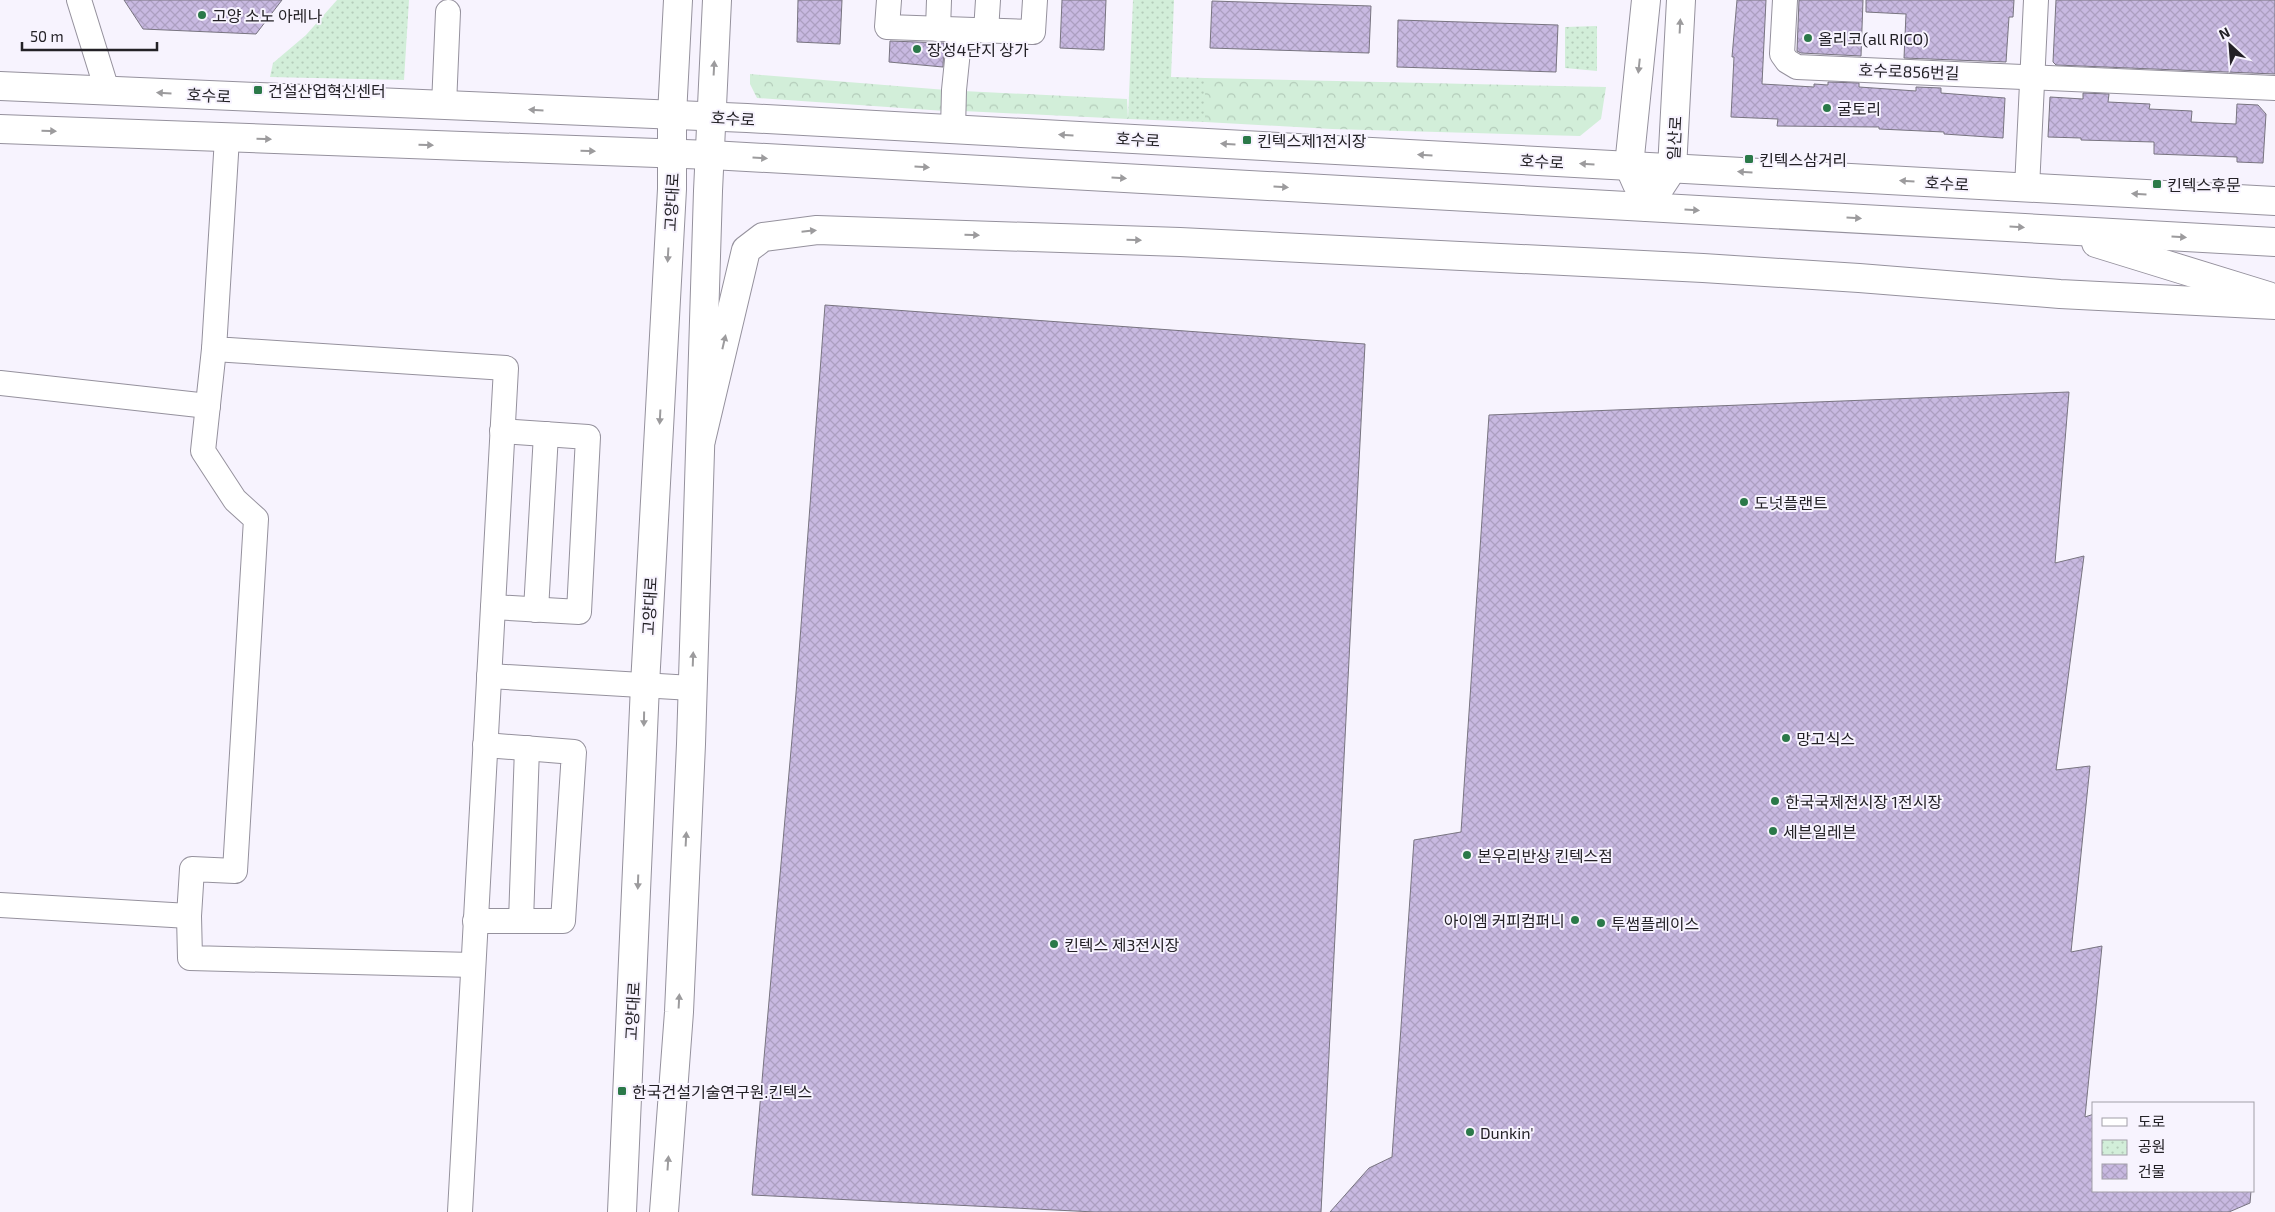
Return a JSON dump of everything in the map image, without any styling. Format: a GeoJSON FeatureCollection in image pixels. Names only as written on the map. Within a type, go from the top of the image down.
{"type":"FeatureCollection","features":[{"type":"Feature","properties":{"kind":"main road","name":"고양대로"},"geometry":{"type":"LineString","coordinates":[[622,1212],[645,685],[673,154],[672,115],[678,0]]}},
{"type":"Feature","properties":{"kind":"main road"},"geometry":{"type":"LineString","coordinates":[[664,1212],[679,1012],[701,440],[708,191],[717,0]]}},
{"type":"Feature","properties":{"kind":"main road","name":"일산로"},"geometry":{"type":"LineString","coordinates":[[1647,207],[1672,168],[1681,0]]}},
{"type":"Feature","properties":{"kind":"main road"},"geometry":{"type":"LineString","coordinates":[[1646,2],[1659,26],[1658,72],[1662,76],[1668,74],[1678,58]]}},
{"type":"Feature","properties":{"kind":"main road"},"geometry":{"type":"LineString","coordinates":[[1646,2],[1629,166],[1647,207]]}},
{"type":"Feature","properties":{"kind":"main road","name":"호수로"},"geometry":{"type":"LineString","coordinates":[[0,86],[712,116],[2275,201]]}},
{"type":"Feature","properties":{"kind":"main road"},"geometry":{"type":"LineString","coordinates":[[0,129],[711,155],[2275,242]]}},
{"type":"Feature","properties":{"kind":"main road"},"geometry":{"type":"LineString","coordinates":[[1758,213],[1748,204],[1748,199],[1752,196],[1829,198],[1840,193],[1849,178]]}},
{"type":"Feature","properties":{"kind":"main road"},"geometry":{"type":"LineString","coordinates":[[701,440],[746,250],[763,236],[817,230],[1190,242],[1713,269],[1859,278],[2060,294],[2275,305]]}},
{"type":"Feature","properties":{"kind":"main road"},"geometry":{"type":"LineString","coordinates":[[2052,230],[2231,283],[2275,299]]}},
{"type":"Feature","properties":{"kind":"street"},"geometry":{"type":"LineString","coordinates":[[79,0],[107,90]]}},
{"type":"Feature","properties":{"kind":"street"},"geometry":{"type":"LineString","coordinates":[[889,0],[887,27],[1034,32],[1035,0]]}},
{"type":"Feature","properties":{"kind":"street"},"geometry":{"type":"LineString","coordinates":[[939,0],[949,30],[954,90],[952,129]]}},
{"type":"Feature","properties":{"kind":"street"},"geometry":{"type":"LineString","coordinates":[[986,31],[988,0]]}},
{"type":"Feature","properties":{"kind":"street","name":"호수로856번길"},"geometry":{"type":"LineString","coordinates":[[1785,0],[1782,54],[1787,61],[1797,67],[2275,88]]}},
{"type":"Feature","properties":{"kind":"street"},"geometry":{"type":"LineString","coordinates":[[2028,188],[2036,0]]}},
{"type":"Feature","properties":{"kind":"street"},"geometry":{"type":"LineString","coordinates":[[444,105],[448,12]]}},
{"type":"Feature","properties":{"kind":"street"},"geometry":{"type":"LineString","coordinates":[[228,138],[214,349],[203,451],[234,500],[256,519],[235,871],[192,869],[189,916],[190,958],[473,965]]}},
{"type":"Feature","properties":{"kind":"street"},"geometry":{"type":"LineString","coordinates":[[214,349],[506,368],[460,1212]]}},
{"type":"Feature","properties":{"kind":"street"},"geometry":{"type":"LineString","coordinates":[[0,383],[208,406]]}},
{"type":"Feature","properties":{"kind":"street"},"geometry":{"type":"LineString","coordinates":[[492,607],[579,612],[588,436],[502,431]]}},
{"type":"Feature","properties":{"kind":"street"},"geometry":{"type":"LineString","coordinates":[[536,610],[546,434]]}},
{"type":"Feature","properties":{"kind":"street"},"geometry":{"type":"LineString","coordinates":[[489,676],[692,688]]}},
{"type":"Feature","properties":{"kind":"street"},"geometry":{"type":"LineString","coordinates":[[475,920],[563,921],[574,752],[485,745]]}},
{"type":"Feature","properties":{"kind":"street"},"geometry":{"type":"LineString","coordinates":[[521,921],[527,748]]}},
{"type":"Feature","properties":{"kind":"street"},"geometry":{"type":"LineString","coordinates":[[0,905],[189,916]]}},
{"type":"Feature","properties":{"kind":"green space"},"geometry":{"type":"Polygon","coordinates":[[[337,0],[409,0],[404,80],[270,77],[273,63],[306,35],[337,0]]]}},
{"type":"Feature","properties":{"kind":"green space"},"geometry":{"type":"Polygon","coordinates":[[[1133,0],[1174,0],[1171,77],[1205,78],[1205,122],[1128,119],[1133,0]]]}},
{"type":"Feature","properties":{"kind":"green space"},"geometry":{"type":"Polygon","coordinates":[[[1597,26],[1597,71],[1565,68],[1565,27],[1597,26]]]}},
{"type":"Feature","properties":{"kind":"green space"},"geometry":{"type":"Polygon","coordinates":[[[750,74],[946,90],[945,111],[757,98],[750,84],[750,74]]]}},
{"type":"Feature","properties":{"kind":"green space"},"geometry":{"type":"Polygon","coordinates":[[[1205,78],[1606,87],[1601,119],[1580,136],[1332,129],[1205,122],[1205,78]]]}},
{"type":"Feature","properties":{"kind":"green space"},"geometry":{"type":"Polygon","coordinates":[[[963,91],[1127,99],[1128,119],[963,111],[963,91]]]}},
{"type":"Feature","properties":{"kind":"building","name":"고양 소노 아레나"},"geometry":{"type":"Polygon","coordinates":[[[124,0],[282,0],[256,34],[143,29],[124,0]]]}},
{"type":"Feature","properties":{"kind":"building"},"geometry":{"type":"Polygon","coordinates":[[[798,0],[842,0],[840,44],[797,42],[798,0]]]}},
{"type":"Feature","properties":{"kind":"building"},"geometry":{"type":"Polygon","coordinates":[[[1062,0],[1106,0],[1104,50],[1060,48],[1062,0]]]}},
{"type":"Feature","properties":{"kind":"building"},"geometry":{"type":"Polygon","coordinates":[[[1737,0],[1766,0],[1762,84],[1814,87],[1814,84],[1828,85],[1828,82],[1859,83],[1859,87],[1916,91],[1916,87],[1941,88],[1941,93],[2005,98],[2003,138],[1944,134],[1944,132],[1879,129],[1879,127],[1777,126],[1778,119],[1731,117],[1734,57],[1732,57],[1737,0]]]}},
{"type":"Feature","properties":{"kind":"building"},"geometry":{"type":"Polygon","coordinates":[[[1799,0],[1863,0],[1861,56],[1801,53],[1797,51],[1799,0]]]}},
{"type":"Feature","properties":{"kind":"building"},"geometry":{"type":"Polygon","coordinates":[[[1866,0],[2014,0],[2013,17],[2009,17],[2006,62],[1904,58],[1906,14],[1866,12],[1866,0]]]}},
{"type":"Feature","properties":{"kind":"building"},"geometry":{"type":"Polygon","coordinates":[[[2056,0],[2275,0],[2275,74],[2056,65],[2053,62],[2056,0]]]}},
{"type":"Feature","properties":{"kind":"building"},"geometry":{"type":"Polygon","coordinates":[[[1212,1],[1371,6],[1369,53],[1210,48],[1212,1]]]}},
{"type":"Feature","properties":{"kind":"building"},"geometry":{"type":"Polygon","coordinates":[[[1398,20],[1558,25],[1556,72],[1397,67],[1398,20]]]}},
{"type":"Feature","properties":{"kind":"building","name":"장성4단지 상가"},"geometry":{"type":"Polygon","coordinates":[[[890,41],[944,43],[943,67],[889,62],[890,41]]]}},
{"type":"Feature","properties":{"kind":"building"},"geometry":{"type":"Polygon","coordinates":[[[2083,93],[2109,94],[2108,102],[2150,104],[2149,109],[2192,111],[2191,122],[2236,124],[2237,104],[2258,105],[2266,114],[2263,163],[2237,162],[2237,157],[2154,154],[2154,142],[2048,137],[2050,97],[2083,99],[2083,93]]]}},
{"type":"Feature","properties":{"kind":"building","name":"킨텍스 제3전시장"},"geometry":{"type":"Polygon","coordinates":[[[825,305],[1365,344],[1321,1212],[1095,1212],[752,1195],[796,693],[825,305]]]}},
{"type":"Feature","properties":{"kind":"building","name":"한국국제전시장 1전시장"},"geometry":{"type":"Polygon","coordinates":[[[2069,392],[2055,563],[2084,556],[2056,770],[2090,766],[2071,952],[2102,946],[2085,1117],[2092,1115],[2092,1192],[2251,1192],[2250,1203],[2229,1212],[1330,1212],[1369,1168],[1392,1157],[1414,840],[1461,832],[1489,415],[2069,392]]]}},
{"type":"Feature","properties":{"kind":"place","name":"고양 소노 아레나"},"geometry":{"type":"Point","coordinates":[202,15]}},
{"type":"Feature","properties":{"kind":"place","name":"올리코(all RICO)"},"geometry":{"type":"Point","coordinates":[1808,38]}},
{"type":"Feature","properties":{"kind":"place","name":"장성4단지 상가"},"geometry":{"type":"Point","coordinates":[917,49]}},
{"type":"Feature","properties":{"kind":"place","name":"건설산업혁신센터"},"geometry":{"type":"Point","coordinates":[258,90]}},
{"type":"Feature","properties":{"kind":"place","name":"굴토리"},"geometry":{"type":"Point","coordinates":[1827,108]}},
{"type":"Feature","properties":{"kind":"place","name":"킨텍스제1전시장"},"geometry":{"type":"Point","coordinates":[1247,140]}},
{"type":"Feature","properties":{"kind":"place","name":"킨텍스삼거리"},"geometry":{"type":"Point","coordinates":[1749,159]}},
{"type":"Feature","properties":{"kind":"place","name":"킨텍스후문"},"geometry":{"type":"Point","coordinates":[2157,184]}},
{"type":"Feature","properties":{"kind":"place","name":"도넛플랜트"},"geometry":{"type":"Point","coordinates":[1744,502]}},
{"type":"Feature","properties":{"kind":"place","name":"망고식스"},"geometry":{"type":"Point","coordinates":[1786,738]}},
{"type":"Feature","properties":{"kind":"place","name":"한국국제전시장 1전시장"},"geometry":{"type":"Point","coordinates":[1775,801]}},
{"type":"Feature","properties":{"kind":"place","name":"세븐일레븐"},"geometry":{"type":"Point","coordinates":[1773,831]}},
{"type":"Feature","properties":{"kind":"place","name":"본우리반상 킨텍스점"},"geometry":{"type":"Point","coordinates":[1467,855]}},
{"type":"Feature","properties":{"kind":"place","name":"아이엠 커피컴퍼니"},"geometry":{"type":"Point","coordinates":[1575,920]}},
{"type":"Feature","properties":{"kind":"place","name":"투썸플레이스"},"geometry":{"type":"Point","coordinates":[1601,923]}},
{"type":"Feature","properties":{"kind":"place","name":"킨텍스 제3전시장"},"geometry":{"type":"Point","coordinates":[1054,944]}},
{"type":"Feature","properties":{"kind":"place","name":"한국건설기술연구원.킨텍스"},"geometry":{"type":"Point","coordinates":[622,1091]}},
{"type":"Feature","properties":{"kind":"place","name":"Dunkin'"},"geometry":{"type":"Point","coordinates":[1470,1132]}}]}
